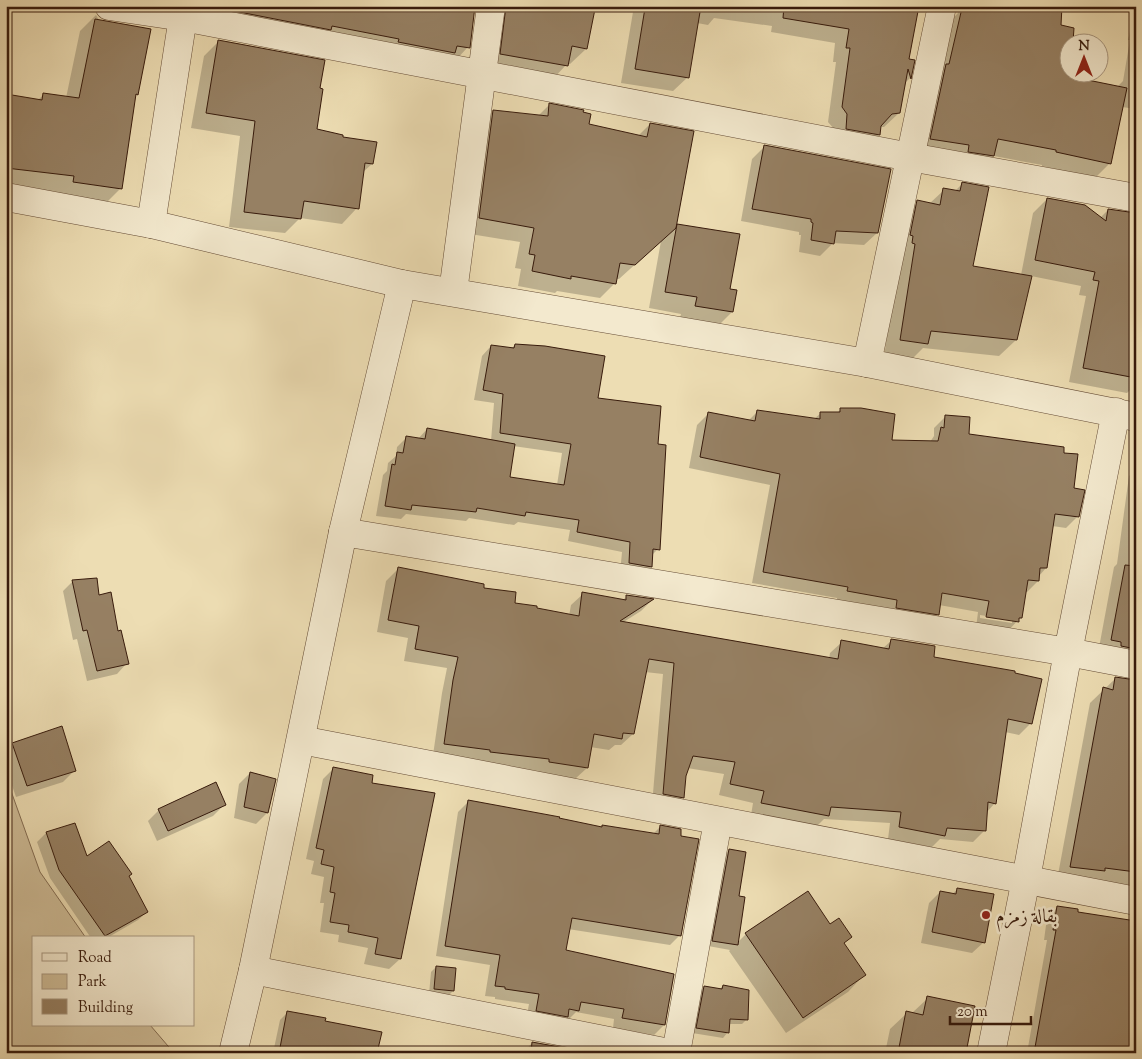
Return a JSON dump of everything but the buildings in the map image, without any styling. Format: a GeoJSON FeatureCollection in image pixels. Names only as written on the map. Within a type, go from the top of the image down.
{"type":"FeatureCollection","features":[{"type":"Feature","properties":{"kind":"street"},"geometry":{"type":"LineString","coordinates":[[109,6],[183,17],[910,157],[1136,198]]}},
{"type":"Feature","properties":{"kind":"street"},"geometry":{"type":"LineString","coordinates":[[453,292],[491,6]]}},
{"type":"Feature","properties":{"kind":"street"},"geometry":{"type":"LineString","coordinates":[[867,363],[942,6]]}},
{"type":"Feature","properties":{"kind":"street"},"geometry":{"type":"LineString","coordinates":[[150,224],[183,17]]}},
{"type":"Feature","properties":{"kind":"street"},"geometry":{"type":"LineString","coordinates":[[6,197],[150,224],[402,284],[867,363],[1126,415],[1068,652],[1026,879],[991,1053]]}},
{"type":"Feature","properties":{"kind":"street"},"geometry":{"type":"LineString","coordinates":[[233,1053],[253,970],[343,532],[402,284]]}},
{"type":"Feature","properties":{"kind":"street"},"geometry":{"type":"LineString","coordinates":[[343,532],[1068,652],[1136,666]]}},
{"type":"Feature","properties":{"kind":"street"},"geometry":{"type":"LineString","coordinates":[[301,740],[1136,901]]}},
{"type":"Feature","properties":{"kind":"street"},"geometry":{"type":"LineString","coordinates":[[676,1053],[718,821]]}},
{"type":"Feature","properties":{"kind":"street"},"geometry":{"type":"LineString","coordinates":[[253,970],[669,1053]]}},
{"type":"Feature","properties":{"kind":"green space"},"geometry":{"type":"Polygon","coordinates":[[[6,777],[40,872],[85,936],[32,936],[32,1026],[151,1026],[174,1053],[6,1053],[6,777]]]}},
{"type":"Feature","properties":{"kind":"place","name":"بقالة زمزم"},"geometry":{"type":"Point","coordinates":[986,915]}}]}
